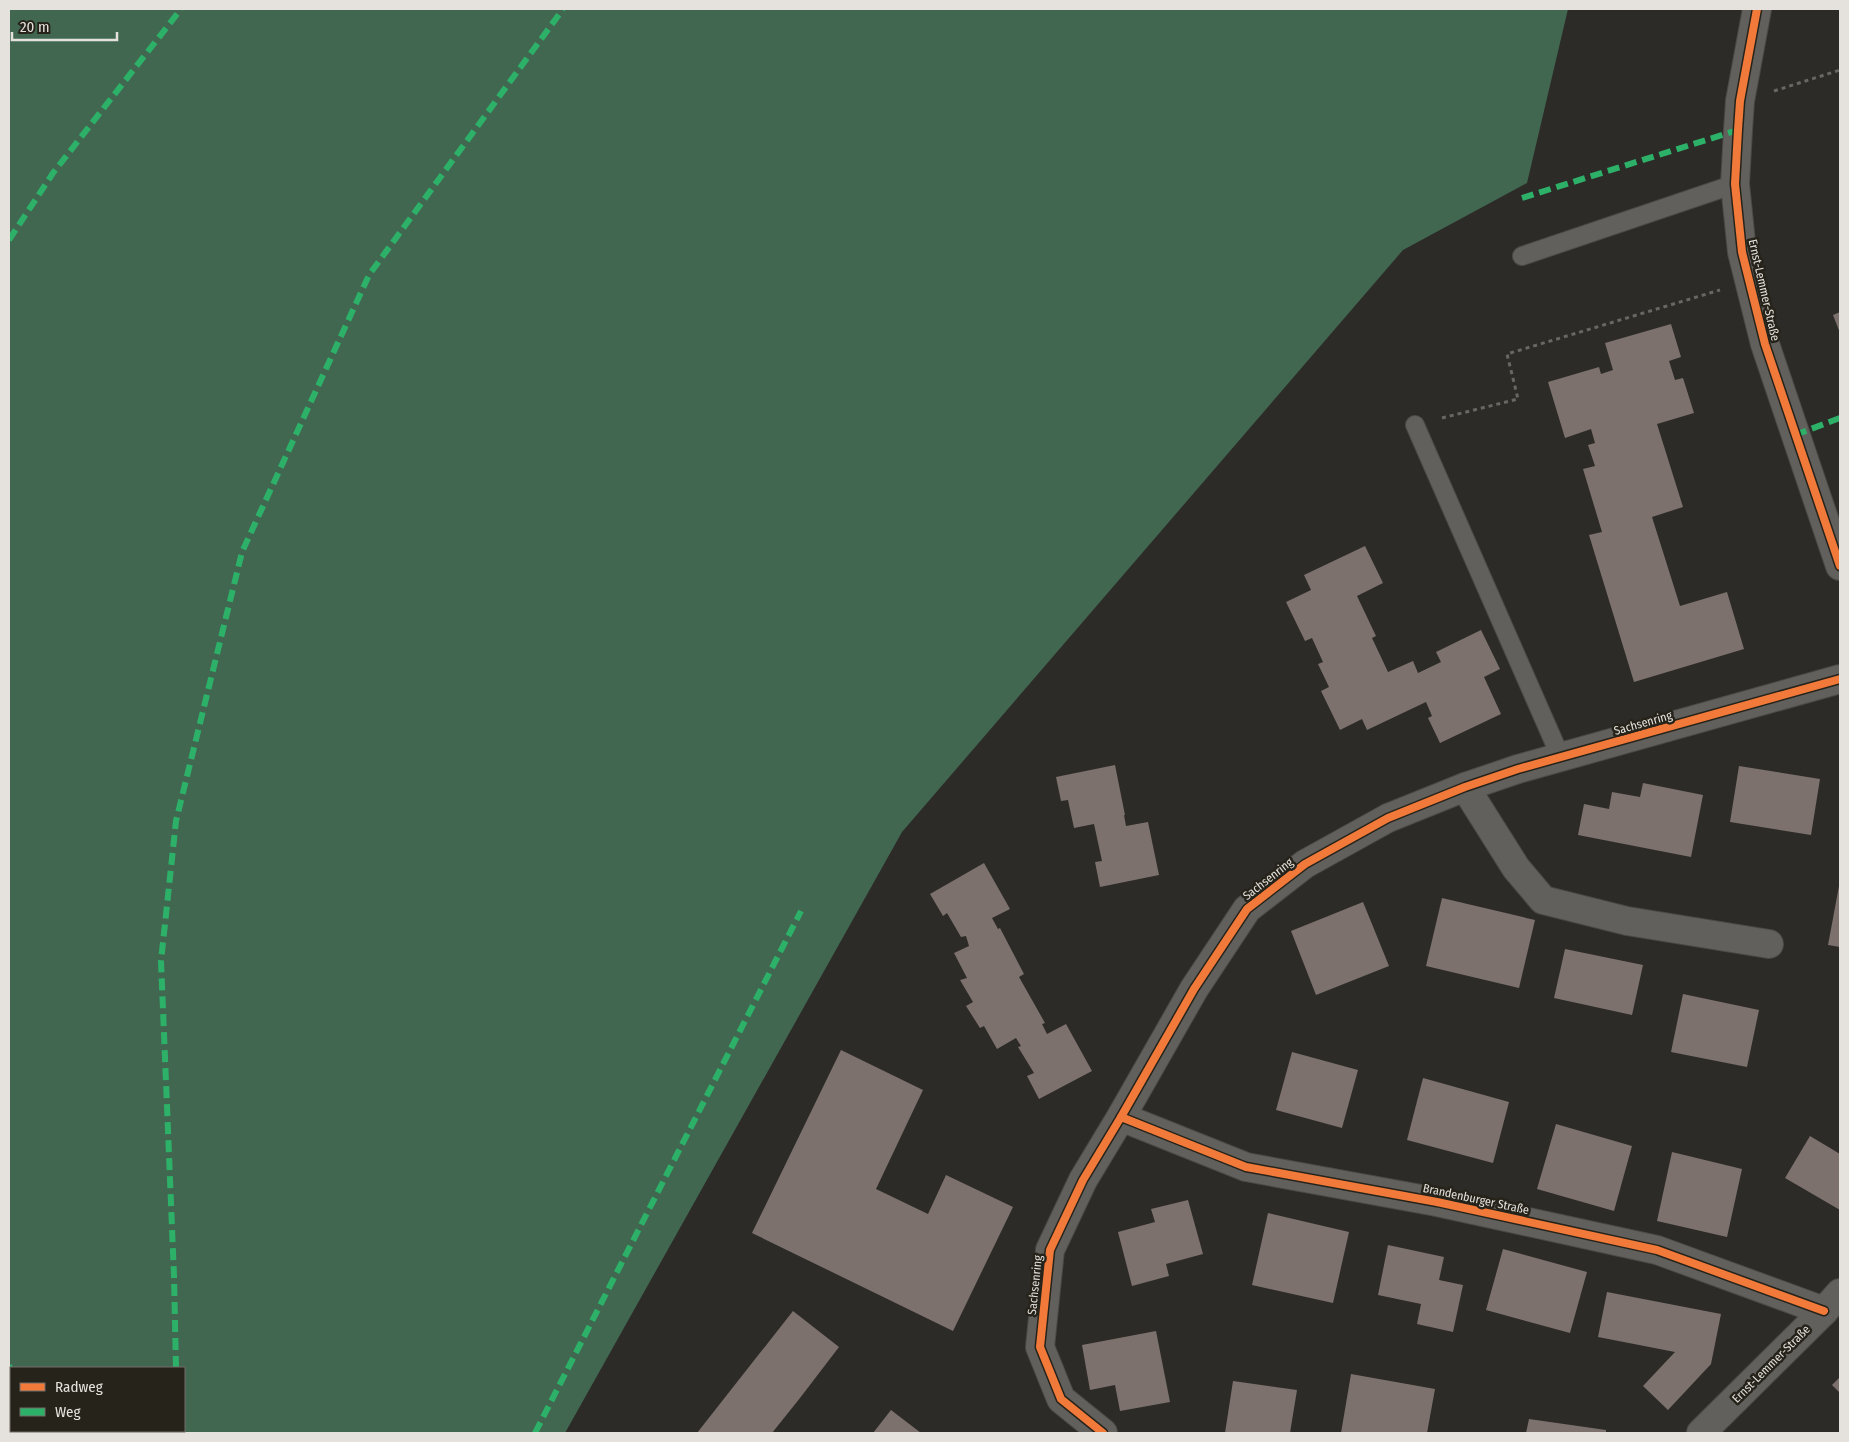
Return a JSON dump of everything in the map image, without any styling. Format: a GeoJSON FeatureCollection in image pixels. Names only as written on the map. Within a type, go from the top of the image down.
{"type":"FeatureCollection","features":[{"type":"Feature","properties":{"kind":"street","name":"Ernst-Lemmer-Straße"},"geometry":{"type":"LineString","coordinates":[[1757,9],[1740,101],[1735,184],[1742,252],[1764,344],[1840,566]]}},
{"type":"Feature","properties":{"kind":"street","name":"Sachsenring"},"geometry":{"type":"LineString","coordinates":[[1104,1433],[1061,1399],[1040,1347],[1050,1250],[1083,1180],[1121,1118],[1194,989],[1247,909],[1305,864],[1388,818],[1465,787],[1518,769],[1840,679]]}},
{"type":"Feature","properties":{"kind":"street"},"geometry":{"type":"LineString","coordinates":[[1465,787],[1516,868],[1543,900],[1627,921],[1769,944]]}},
{"type":"Feature","properties":{"kind":"street","name":"Brandenburger Straße"},"geometry":{"type":"LineString","coordinates":[[1121,1118],[1246,1167],[1437,1202],[1656,1250],[1832,1302]]}},
{"type":"Feature","properties":{"kind":"street","name":"Ernst-Lemmer-Straße"},"geometry":{"type":"LineString","coordinates":[[1701,1433],[1832,1302]]}},
{"type":"Feature","properties":{"kind":"lane"},"geometry":{"type":"LineString","coordinates":[[1522,256],[1735,184]]}},
{"type":"Feature","properties":{"kind":"lane"},"geometry":{"type":"LineString","coordinates":[[1415,425],[1561,758]]}},
{"type":"Feature","properties":{"kind":"path"},"geometry":{"type":"LineString","coordinates":[[1740,101],[1840,70]]}},
{"type":"Feature","properties":{"kind":"path"},"geometry":{"type":"LineString","coordinates":[[1415,425],[1518,399],[1507,354],[1749,281]]}},
{"type":"Feature","properties":{"kind":"green space"},"geometry":{"type":"Polygon","coordinates":[[[9,9],[1568,9],[1527,183],[1403,250],[902,832],[565,1433],[9,1433],[9,9]]]}},
{"type":"Feature","properties":{"kind":"building"},"geometry":{"type":"Polygon","coordinates":[[[1840,312],[1840,333],[1833,315],[1840,312]]]}},
{"type":"Feature","properties":{"kind":"building"},"geometry":{"type":"Polygon","coordinates":[[[1671,324],[1681,357],[1669,361],[1675,380],[1683,378],[1694,413],[1657,424],[1683,507],[1652,517],[1680,606],[1727,592],[1744,649],[1634,682],[1589,535],[1602,532],[1583,469],[1595,466],[1588,445],[1595,443],[1591,429],[1565,438],[1548,382],[1599,367],[1601,374],[1613,370],[1605,343],[1671,324]]]}},
{"type":"Feature","properties":{"kind":"building"},"geometry":{"type":"Polygon","coordinates":[[[1365,546],[1383,583],[1357,596],[1376,636],[1372,638],[1388,672],[1413,661],[1418,673],[1441,662],[1436,652],[1481,630],[1500,669],[1484,677],[1501,714],[1440,743],[1428,718],[1432,716],[1426,702],[1367,730],[1362,719],[1340,730],[1321,691],[1329,687],[1318,664],[1323,662],[1312,638],[1305,641],[1286,602],[1311,590],[1304,575],[1365,546]]]}},
{"type":"Feature","properties":{"kind":"building"},"geometry":{"type":"Polygon","coordinates":[[[1115,765],[1126,826],[1148,822],[1159,875],[1100,887],[1095,862],[1102,861],[1094,824],[1074,828],[1068,800],[1061,801],[1056,777],[1115,765]]]}},
{"type":"Feature","properties":{"kind":"building"},"geometry":{"type":"Polygon","coordinates":[[[1739,766],[1820,779],[1811,835],[1730,822],[1739,766]]]}},
{"type":"Feature","properties":{"kind":"building"},"geometry":{"type":"Polygon","coordinates":[[[1643,783],[1703,795],[1691,857],[1578,835],[1584,804],[1609,809],[1612,792],[1640,797],[1643,783]]]}},
{"type":"Feature","properties":{"kind":"building"},"geometry":{"type":"Polygon","coordinates":[[[984,863],[1010,909],[992,918],[998,929],[1000,928],[1024,974],[1019,977],[1045,1023],[1042,1024],[1047,1034],[1066,1024],[1092,1071],[1039,1099],[1027,1076],[1034,1073],[1018,1047],[1021,1046],[1016,1038],[997,1049],[984,1026],[980,1028],[966,1006],[973,1002],[960,980],[967,978],[954,953],[969,946],[966,936],[961,937],[947,913],[943,916],[930,894],[984,863]]]}},
{"type":"Feature","properties":{"kind":"building"},"geometry":{"type":"Polygon","coordinates":[[[1840,886],[1840,947],[1828,945],[1840,886]]]}},
{"type":"Feature","properties":{"kind":"building"},"geometry":{"type":"Polygon","coordinates":[[[1442,898],[1535,920],[1519,988],[1426,966],[1442,898]]]}},
{"type":"Feature","properties":{"kind":"building"},"geometry":{"type":"Polygon","coordinates":[[[1363,902],[1389,966],[1316,995],[1291,931],[1363,902]]]}},
{"type":"Feature","properties":{"kind":"building"},"geometry":{"type":"Polygon","coordinates":[[[1565,949],[1643,965],[1632,1015],[1554,998],[1565,949]]]}},
{"type":"Feature","properties":{"kind":"building"},"geometry":{"type":"Polygon","coordinates":[[[1683,994],[1759,1010],[1747,1067],[1671,1052],[1683,994]]]}},
{"type":"Feature","properties":{"kind":"building"},"geometry":{"type":"Polygon","coordinates":[[[841,1050],[923,1090],[876,1189],[928,1214],[946,1175],[1013,1207],[953,1331],[752,1233],[841,1050]]]}},
{"type":"Feature","properties":{"kind":"building"},"geometry":{"type":"Polygon","coordinates":[[[1292,1052],[1358,1070],[1342,1128],[1276,1110],[1292,1052]]]}},
{"type":"Feature","properties":{"kind":"building"},"geometry":{"type":"Polygon","coordinates":[[[1423,1078],[1509,1102],[1493,1163],[1407,1140],[1423,1078]]]}},
{"type":"Feature","properties":{"kind":"building"},"geometry":{"type":"Polygon","coordinates":[[[1556,1124],[1632,1146],[1614,1211],[1537,1189],[1556,1124]]]}},
{"type":"Feature","properties":{"kind":"building"},"geometry":{"type":"Polygon","coordinates":[[[1810,1136],[1840,1154],[1840,1210],[1785,1178],[1810,1136]]]}},
{"type":"Feature","properties":{"kind":"building"},"geometry":{"type":"Polygon","coordinates":[[[1672,1152],[1742,1169],[1727,1237],[1657,1221],[1672,1152]]]}},
{"type":"Feature","properties":{"kind":"building"},"geometry":{"type":"Polygon","coordinates":[[[1188,1200],[1203,1254],[1166,1264],[1169,1276],[1132,1286],[1118,1232],[1155,1222],[1151,1209],[1188,1200]]]}},
{"type":"Feature","properties":{"kind":"building"},"geometry":{"type":"Polygon","coordinates":[[[1268,1213],[1349,1232],[1333,1303],[1252,1285],[1268,1213]]]}},
{"type":"Feature","properties":{"kind":"building"},"geometry":{"type":"Polygon","coordinates":[[[1388,1245],[1444,1257],[1439,1280],[1463,1285],[1453,1332],[1417,1324],[1421,1304],[1378,1295],[1388,1245]]]}},
{"type":"Feature","properties":{"kind":"building"},"geometry":{"type":"Polygon","coordinates":[[[1503,1249],[1587,1272],[1570,1333],[1486,1310],[1503,1249]]]}},
{"type":"Feature","properties":{"kind":"building"},"geometry":{"type":"Polygon","coordinates":[[[1607,1292],[1721,1314],[1711,1364],[1668,1410],[1643,1386],[1675,1352],[1598,1337],[1607,1292]]]}},
{"type":"Feature","properties":{"kind":"building"},"geometry":{"type":"Polygon","coordinates":[[[793,1311],[839,1347],[800,1398],[772,1433],[697,1433],[793,1311]]]}},
{"type":"Feature","properties":{"kind":"building"},"geometry":{"type":"Polygon","coordinates":[[[1156,1331],[1170,1402],[1120,1411],[1115,1385],[1090,1390],[1082,1345],[1156,1331]]]}},
{"type":"Feature","properties":{"kind":"building"},"geometry":{"type":"Polygon","coordinates":[[[1351,1374],[1435,1389],[1427,1433],[1341,1433],[1351,1374]]]}},
{"type":"Feature","properties":{"kind":"building"},"geometry":{"type":"Polygon","coordinates":[[[1840,1377],[1840,1393],[1832,1385],[1840,1377]]]}},
{"type":"Feature","properties":{"kind":"building"},"geometry":{"type":"Polygon","coordinates":[[[1233,1381],[1297,1390],[1290,1433],[1225,1433],[1233,1381]]]}},
{"type":"Feature","properties":{"kind":"building"},"geometry":{"type":"Polygon","coordinates":[[[891,1410],[921,1433],[873,1433],[891,1410]]]}},
{"type":"Feature","properties":{"kind":"building"},"geometry":{"type":"Polygon","coordinates":[[[1529,1419],[1606,1430],[1606,1433],[1526,1433],[1529,1419]]]}},
{"type":"Feature","properties":{"kind":"marked path"},"geometry":{"type":"LineString","coordinates":[[9,240],[53,173],[181,9]]}},
{"type":"Feature","properties":{"kind":"marked path"},"geometry":{"type":"LineString","coordinates":[[176,1367],[161,961],[176,821],[242,552],[369,275],[563,9]]}},
{"type":"Feature","properties":{"kind":"marked path"},"geometry":{"type":"LineString","coordinates":[[1522,198],[1738,130]]}},
{"type":"Feature","properties":{"kind":"marked path"},"geometry":{"type":"LineString","coordinates":[[1795,435],[1840,418]]}},
{"type":"Feature","properties":{"kind":"marked path"},"geometry":{"type":"LineString","coordinates":[[535,1433],[801,911]]}},
{"type":"Feature","properties":{"kind":"marked path"},"geometry":{"type":"LineString","coordinates":[[9,1365],[10,1369]]}},
{"type":"Feature","properties":{"kind":"cycle path"},"geometry":{"type":"LineString","coordinates":[[1757,9],[1740,101],[1738,130],[1735,184],[1742,252],[1765,344],[1840,566]]}},
{"type":"Feature","properties":{"kind":"cycle path"},"geometry":{"type":"LineString","coordinates":[[1103,1433],[1061,1399],[1040,1347],[1050,1250],[1083,1180],[1194,989],[1247,909],[1305,864],[1388,818],[1465,787],[1518,769],[1840,679]]}},
{"type":"Feature","properties":{"kind":"cycle path"},"geometry":{"type":"LineString","coordinates":[[1121,1117],[1246,1167],[1437,1202],[1657,1250],[1824,1311]]}}]}
